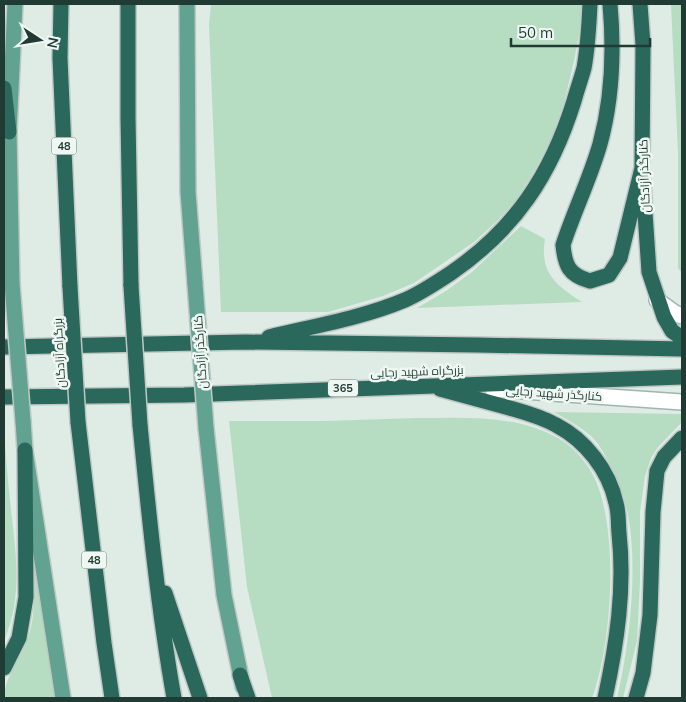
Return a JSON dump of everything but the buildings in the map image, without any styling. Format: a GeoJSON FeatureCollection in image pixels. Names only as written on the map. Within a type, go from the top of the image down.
{"type":"FeatureCollection","features":[{"type":"Feature","properties":{"kind":"highway","name":"بزرگراه آزادگان"},"geometry":{"type":"LineString","coordinates":[[61,4],[60,58],[78,422],[112,698]]}},
{"type":"Feature","properties":{"kind":"highway"},"geometry":{"type":"LineString","coordinates":[[128,4],[131,286],[140,425],[167,660],[174,698]]}},
{"type":"Feature","properties":{"kind":"highway"},"geometry":{"type":"LineString","coordinates":[[246,342],[368,313],[406,300],[440,281],[495,238],[518,213],[538,184],[554,155],[584,68],[590,4]]}},
{"type":"Feature","properties":{"kind":"highway"},"geometry":{"type":"LineString","coordinates":[[610,4],[611,60],[608,103],[600,143],[564,245],[564,261],[572,273],[590,281],[609,275],[620,258],[642,168]]}},
{"type":"Feature","properties":{"kind":"highway","name":"کنارگذر آزادگان"},"geometry":{"type":"LineString","coordinates":[[640,4],[643,44],[642,168],[649,272],[664,317],[672,331],[682,338]]}},
{"type":"Feature","properties":{"kind":"highway"},"geometry":{"type":"LineString","coordinates":[[4,88],[10,132]]}},
{"type":"Feature","properties":{"kind":"highway","name":"بزرگراه شهید رجایی"},"geometry":{"type":"LineString","coordinates":[[4,347],[246,342],[682,349]]}},
{"type":"Feature","properties":{"kind":"highway","name":"بزرگراه شهید رجایی"},"geometry":{"type":"LineString","coordinates":[[4,397],[184,395],[682,377]]}},
{"type":"Feature","properties":{"kind":"highway"},"geometry":{"type":"LineString","coordinates":[[426,385],[540,417],[575,437],[589,450],[600,465],[616,503],[621,552],[621,608],[614,656],[605,698]]}},
{"type":"Feature","properties":{"kind":"highway"},"geometry":{"type":"LineString","coordinates":[[636,698],[643,673],[650,615],[653,512],[657,471],[664,457],[682,438]]}},
{"type":"Feature","properties":{"kind":"highway"},"geometry":{"type":"LineString","coordinates":[[4,668],[19,638],[26,596],[25,450]]}},
{"type":"Feature","properties":{"kind":"highway"},"geometry":{"type":"LineString","coordinates":[[155,561],[200,698]]}},
{"type":"Feature","properties":{"kind":"highway"},"geometry":{"type":"LineString","coordinates":[[240,675],[247,698]]}},
{"type":"Feature","properties":{"kind":"main road"},"geometry":{"type":"LineString","coordinates":[[15,4],[10,132],[12,284],[25,450],[63,698]]}},
{"type":"Feature","properties":{"kind":"main road","name":"کنارگذر آزادگان"},"geometry":{"type":"LineString","coordinates":[[187,4],[188,192],[206,428],[224,595],[240,675]]}},
{"type":"Feature","properties":{"kind":"street"},"geometry":{"type":"LineString","coordinates":[[657,300],[682,316]]}},
{"type":"Feature","properties":{"kind":"street","name":"کنارگذر شهید رجایی"},"geometry":{"type":"LineString","coordinates":[[426,385],[682,402]]}},
{"type":"Feature","properties":{"kind":"green space"},"geometry":{"type":"Polygon","coordinates":[[[211,4],[582,4],[574,61],[564,103],[552,138],[516,200],[474,242],[414,283],[383,296],[328,312],[221,312],[209,25],[211,4]]]}},
{"type":"Feature","properties":{"kind":"green space"},"geometry":{"type":"Polygon","coordinates":[[[671,4],[682,4],[682,273],[678,268],[678,153],[671,4]]]}},
{"type":"Feature","properties":{"kind":"green space"},"geometry":{"type":"Polygon","coordinates":[[[521,226],[545,239],[544,251],[547,270],[558,284],[582,302],[417,308],[446,291],[472,272],[521,226]]]}},
{"type":"Feature","properties":{"kind":"green space"},"geometry":{"type":"Polygon","coordinates":[[[554,412],[682,414],[682,422],[658,447],[651,458],[645,476],[640,512],[640,581],[637,641],[623,698],[617,698],[626,652],[632,600],[632,548],[625,502],[615,475],[604,453],[593,437],[554,412]]]}},
{"type":"Feature","properties":{"kind":"green space"},"geometry":{"type":"Polygon","coordinates":[[[416,418],[486,419],[521,424],[538,429],[566,443],[576,452],[593,475],[602,497],[607,524],[610,554],[610,586],[604,648],[592,698],[272,698],[247,587],[229,421],[325,421],[416,418]]]}},
{"type":"Feature","properties":{"kind":"green space"},"geometry":{"type":"Polygon","coordinates":[[[4,432],[15,543],[16,592],[14,608],[4,641],[4,432]]]}},
{"type":"Feature","properties":{"kind":"green space"},"geometry":{"type":"Polygon","coordinates":[[[31,537],[55,698],[4,698],[10,675],[28,638],[31,626],[34,588],[31,537]]]}}]}
